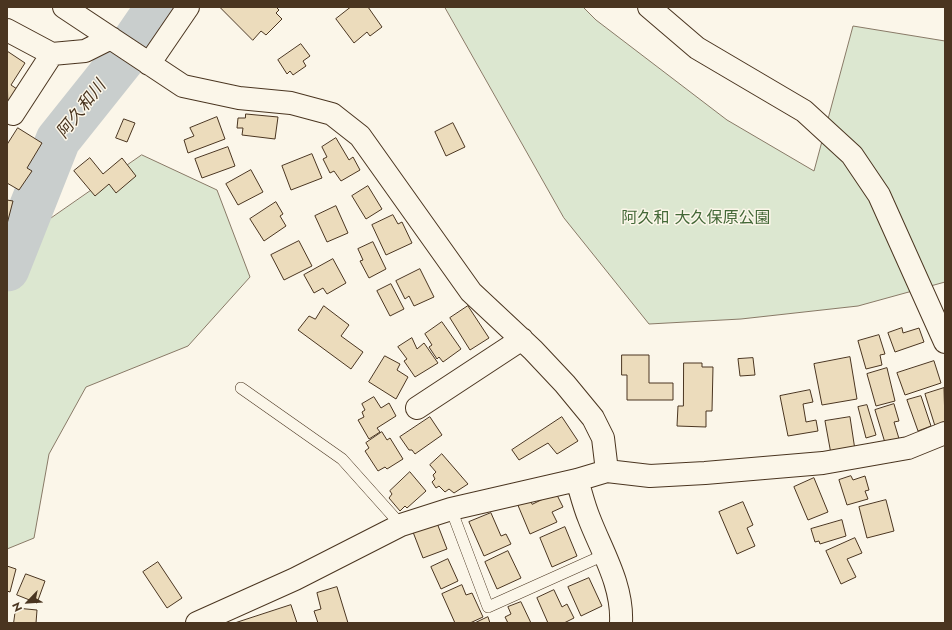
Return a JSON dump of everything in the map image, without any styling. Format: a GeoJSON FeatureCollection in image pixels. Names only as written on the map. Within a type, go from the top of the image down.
{"type":"FeatureCollection","features":[{"type":"Feature","properties":{"kind":"street"},"geometry":{"type":"LineString","coordinates":[[64,7],[183,86],[239,98],[291,102],[332,114],[364,141],[470,292],[522,339],[565,384],[593,418],[603,438],[607,470]]}},
{"type":"Feature","properties":{"kind":"street"},"geometry":{"type":"LineString","coordinates":[[146,62],[188,7]]}},
{"type":"Feature","properties":{"kind":"street"},"geometry":{"type":"LineString","coordinates":[[649,7],[697,48],[804,111],[852,155],[879,195],[945,342]]}},
{"type":"Feature","properties":{"kind":"street"},"geometry":{"type":"LineString","coordinates":[[7,30],[52,54],[86,51],[113,40]]}},
{"type":"Feature","properties":{"kind":"street"},"geometry":{"type":"LineString","coordinates":[[13,114],[52,54]]}},
{"type":"Feature","properties":{"kind":"street"},"geometry":{"type":"LineString","coordinates":[[417,408],[522,339]]}},
{"type":"Feature","properties":{"kind":"street"},"geometry":{"type":"LineString","coordinates":[[197,623],[295,579],[401,526],[451,509],[577,480],[607,470],[650,476],[823,463],[908,448],[945,432]]}},
{"type":"Feature","properties":{"kind":"street"},"geometry":{"type":"LineString","coordinates":[[577,480],[588,517],[616,581],[622,612],[621,623]]}},
{"type":"Feature","properties":{"kind":"lane"},"geometry":{"type":"LineString","coordinates":[[241,388],[342,459],[401,526]]}},
{"type":"Feature","properties":{"kind":"lane"},"geometry":{"type":"LineString","coordinates":[[451,509],[488,607],[604,556]]}},
{"type":"Feature","properties":{"kind":"green space","name":"阿久和 大久保原公園"},"geometry":{"type":"Polygon","coordinates":[[[445,7],[583,7],[596,20],[727,120],[814,171],[853,26],[945,41],[945,282],[858,306],[741,319],[649,324],[564,218],[445,7]]]}},
{"type":"Feature","properties":{"kind":"green space"},"geometry":{"type":"Polygon","coordinates":[[[142,155],[217,190],[250,277],[188,346],[86,387],[49,454],[34,538],[7,549],[7,249],[142,155]]]}},
{"type":"Feature","properties":{"kind":"building"},"geometry":{"type":"Polygon","coordinates":[[[220,7],[276,7],[279,10],[276,13],[282,19],[266,35],[261,31],[253,40],[220,7]]]}},
{"type":"Feature","properties":{"kind":"building"},"geometry":{"type":"Polygon","coordinates":[[[351,7],[368,7],[382,27],[370,36],[367,32],[354,43],[336,19],[351,7]]]}},
{"type":"Feature","properties":{"kind":"building"},"geometry":{"type":"Polygon","coordinates":[[[301,44],[310,56],[303,61],[306,66],[293,75],[290,71],[287,74],[278,60],[301,44]]]}},
{"type":"Feature","properties":{"kind":"building"},"geometry":{"type":"Polygon","coordinates":[[[7,51],[25,63],[11,85],[17,89],[8,103],[7,51]]]}},
{"type":"Feature","properties":{"kind":"building"},"geometry":{"type":"Polygon","coordinates":[[[246,114],[278,117],[275,139],[242,135],[243,128],[237,128],[238,118],[245,118],[246,114]]]}},
{"type":"Feature","properties":{"kind":"building"},"geometry":{"type":"Polygon","coordinates":[[[217,117],[225,139],[188,153],[184,140],[194,136],[190,128],[217,117]]]}},
{"type":"Feature","properties":{"kind":"building"},"geometry":{"type":"Polygon","coordinates":[[[124,119],[135,123],[127,142],[116,138],[124,119]]]}},
{"type":"Feature","properties":{"kind":"building"},"geometry":{"type":"Polygon","coordinates":[[[453,123],[465,147],[446,156],[435,132],[453,123]]]}},
{"type":"Feature","properties":{"kind":"building"},"geometry":{"type":"Polygon","coordinates":[[[18,128],[42,143],[27,168],[32,171],[19,190],[7,183],[7,145],[18,128]]]}},
{"type":"Feature","properties":{"kind":"building"},"geometry":{"type":"Polygon","coordinates":[[[336,138],[349,160],[353,157],[360,170],[341,181],[334,171],[330,173],[323,159],[327,157],[322,147],[336,138]]]}},
{"type":"Feature","properties":{"kind":"building"},"geometry":{"type":"Polygon","coordinates":[[[228,147],[235,166],[202,178],[195,159],[228,147]]]}},
{"type":"Feature","properties":{"kind":"building"},"geometry":{"type":"Polygon","coordinates":[[[312,154],[322,178],[291,190],[282,166],[312,154]]]}},
{"type":"Feature","properties":{"kind":"building"},"geometry":{"type":"Polygon","coordinates":[[[90,158],[103,174],[122,158],[136,176],[116,193],[109,184],[95,196],[74,171],[90,158]]]}},
{"type":"Feature","properties":{"kind":"building"},"geometry":{"type":"Polygon","coordinates":[[[251,170],[263,192],[238,205],[226,184],[251,170]]]}},
{"type":"Feature","properties":{"kind":"building"},"geometry":{"type":"Polygon","coordinates":[[[368,186],[382,209],[366,219],[352,196],[368,186]]]}},
{"type":"Feature","properties":{"kind":"building"},"geometry":{"type":"Polygon","coordinates":[[[7,200],[13,201],[7,224],[7,200]]]}},
{"type":"Feature","properties":{"kind":"building"},"geometry":{"type":"Polygon","coordinates":[[[276,202],[283,214],[280,216],[286,226],[264,241],[250,219],[276,202]]]}},
{"type":"Feature","properties":{"kind":"building"},"geometry":{"type":"Polygon","coordinates":[[[336,206],[348,233],[327,242],[315,216],[336,206]]]}},
{"type":"Feature","properties":{"kind":"building"},"geometry":{"type":"Polygon","coordinates":[[[393,215],[398,224],[402,222],[412,243],[386,255],[372,225],[393,215]]]}},
{"type":"Feature","properties":{"kind":"building"},"geometry":{"type":"Polygon","coordinates":[[[299,241],[312,266],[284,280],[271,255],[299,241]]]}},
{"type":"Feature","properties":{"kind":"building"},"geometry":{"type":"Polygon","coordinates":[[[373,242],[386,269],[369,278],[360,261],[363,260],[358,249],[373,242]]]}},
{"type":"Feature","properties":{"kind":"building"},"geometry":{"type":"Polygon","coordinates":[[[333,259],[346,283],[327,294],[323,288],[314,293],[304,275],[333,259]]]}},
{"type":"Feature","properties":{"kind":"building"},"geometry":{"type":"Polygon","coordinates":[[[420,269],[434,297],[414,306],[409,296],[405,299],[396,281],[420,269]]]}},
{"type":"Feature","properties":{"kind":"building"},"geometry":{"type":"Polygon","coordinates":[[[391,284],[404,309],[390,316],[377,291],[391,284]]]}},
{"type":"Feature","properties":{"kind":"building"},"geometry":{"type":"Polygon","coordinates":[[[324,306],[349,325],[341,336],[363,352],[351,369],[298,330],[309,316],[315,319],[324,306]]]}},
{"type":"Feature","properties":{"kind":"building"},"geometry":{"type":"Polygon","coordinates":[[[468,306],[489,338],[470,350],[450,318],[468,306]]]}},
{"type":"Feature","properties":{"kind":"building"},"geometry":{"type":"Polygon","coordinates":[[[442,322],[461,349],[443,362],[439,357],[437,359],[429,347],[432,345],[425,334],[442,322]]]}},
{"type":"Feature","properties":{"kind":"building"},"geometry":{"type":"Polygon","coordinates":[[[902,328],[903,333],[919,328],[924,342],[895,352],[888,333],[902,328]]]}},
{"type":"Feature","properties":{"kind":"building"},"geometry":{"type":"Polygon","coordinates":[[[879,335],[885,354],[880,355],[882,365],[866,369],[858,341],[879,335]]]}},
{"type":"Feature","properties":{"kind":"building"},"geometry":{"type":"Polygon","coordinates":[[[412,338],[417,349],[424,343],[438,363],[415,377],[404,361],[407,359],[398,347],[412,338]]]}},
{"type":"Feature","properties":{"kind":"building"},"geometry":{"type":"Polygon","coordinates":[[[622,355],[649,355],[649,383],[673,383],[673,400],[627,400],[627,375],[622,375],[622,355]]]}},
{"type":"Feature","properties":{"kind":"building"},"geometry":{"type":"Polygon","coordinates":[[[385,356],[400,364],[397,370],[408,377],[396,399],[369,382],[385,356]]]}},
{"type":"Feature","properties":{"kind":"building"},"geometry":{"type":"Polygon","coordinates":[[[850,357],[857,399],[822,405],[814,364],[850,357]]]}},
{"type":"Feature","properties":{"kind":"building"},"geometry":{"type":"Polygon","coordinates":[[[753,358],[755,375],[740,376],[738,359],[753,358]]]}},
{"type":"Feature","properties":{"kind":"building"},"geometry":{"type":"Polygon","coordinates":[[[934,361],[941,383],[905,395],[897,373],[934,361]]]}},
{"type":"Feature","properties":{"kind":"building"},"geometry":{"type":"Polygon","coordinates":[[[684,363],[702,363],[702,367],[713,367],[712,411],[706,411],[706,427],[677,426],[678,406],[683,406],[684,363]]]}},
{"type":"Feature","properties":{"kind":"building"},"geometry":{"type":"Polygon","coordinates":[[[887,368],[895,401],[876,406],[867,374],[887,368]]]}},
{"type":"Feature","properties":{"kind":"building"},"geometry":{"type":"Polygon","coordinates":[[[944,388],[945,423],[935,426],[925,394],[944,388]]]}},
{"type":"Feature","properties":{"kind":"building"},"geometry":{"type":"Polygon","coordinates":[[[810,390],[813,402],[803,404],[806,422],[816,420],[818,431],[788,436],[780,396],[810,390]]]}},
{"type":"Feature","properties":{"kind":"building"},"geometry":{"type":"Polygon","coordinates":[[[921,396],[931,426],[918,431],[907,400],[921,396]]]}},
{"type":"Feature","properties":{"kind":"building"},"geometry":{"type":"Polygon","coordinates":[[[374,397],[381,408],[389,403],[396,416],[377,428],[380,432],[369,439],[358,420],[364,417],[362,412],[365,410],[362,404],[374,397]]]}},
{"type":"Feature","properties":{"kind":"building"},"geometry":{"type":"Polygon","coordinates":[[[894,404],[899,421],[894,422],[900,442],[886,446],[875,410],[894,404]]]}},
{"type":"Feature","properties":{"kind":"building"},"geometry":{"type":"Polygon","coordinates":[[[867,405],[876,435],[866,438],[858,407],[867,405]]]}},
{"type":"Feature","properties":{"kind":"building"},"geometry":{"type":"Polygon","coordinates":[[[430,417],[442,435],[415,454],[412,450],[409,450],[400,437],[430,417]]]}},
{"type":"Feature","properties":{"kind":"building"},"geometry":{"type":"Polygon","coordinates":[[[562,417],[578,441],[557,454],[548,443],[519,460],[512,450],[562,417]]]}},
{"type":"Feature","properties":{"kind":"building"},"geometry":{"type":"Polygon","coordinates":[[[850,417],[855,450],[831,454],[825,421],[850,417]]]}},
{"type":"Feature","properties":{"kind":"building"},"geometry":{"type":"Polygon","coordinates":[[[382,432],[387,440],[390,438],[403,459],[387,469],[385,467],[378,471],[365,451],[369,448],[366,443],[382,432]]]}},
{"type":"Feature","properties":{"kind":"building"},"geometry":{"type":"Polygon","coordinates":[[[442,454],[468,484],[454,493],[449,489],[445,492],[439,486],[436,488],[432,482],[435,479],[433,475],[436,472],[430,465],[442,454]]]}},
{"type":"Feature","properties":{"kind":"building"},"geometry":{"type":"Polygon","coordinates":[[[410,472],[426,491],[407,508],[405,506],[400,511],[389,498],[392,494],[390,491],[410,472]]]}},
{"type":"Feature","properties":{"kind":"building"},"geometry":{"type":"Polygon","coordinates":[[[851,476],[853,480],[865,476],[869,490],[865,491],[868,499],[847,505],[839,480],[851,476]]]}},
{"type":"Feature","properties":{"kind":"building"},"geometry":{"type":"Polygon","coordinates":[[[814,478],[828,512],[808,520],[794,487],[814,478]]]}},
{"type":"Feature","properties":{"kind":"building"},"geometry":{"type":"Polygon","coordinates":[[[556,493],[563,507],[552,512],[557,522],[530,534],[517,503],[529,498],[532,504],[556,493]]]}},
{"type":"Feature","properties":{"kind":"building"},"geometry":{"type":"Polygon","coordinates":[[[886,500],[894,531],[867,538],[859,507],[886,500]]]}},
{"type":"Feature","properties":{"kind":"building"},"geometry":{"type":"Polygon","coordinates":[[[743,502],[753,525],[747,528],[755,546],[737,554],[719,512],[743,502]]]}},
{"type":"Feature","properties":{"kind":"building"},"geometry":{"type":"Polygon","coordinates":[[[491,513],[501,536],[506,534],[511,544],[484,556],[469,522],[491,513]]]}},
{"type":"Feature","properties":{"kind":"building"},"geometry":{"type":"Polygon","coordinates":[[[842,520],[846,536],[820,544],[819,541],[815,542],[811,529],[842,520]]]}},
{"type":"Feature","properties":{"kind":"building"},"geometry":{"type":"Polygon","coordinates":[[[437,523],[447,549],[423,558],[413,532],[437,523]]]}},
{"type":"Feature","properties":{"kind":"building"},"geometry":{"type":"Polygon","coordinates":[[[565,527],[577,556],[552,567],[540,538],[565,527]]]}},
{"type":"Feature","properties":{"kind":"building"},"geometry":{"type":"Polygon","coordinates":[[[855,538],[862,553],[847,559],[856,577],[841,584],[826,551],[855,538]]]}},
{"type":"Feature","properties":{"kind":"building"},"geometry":{"type":"Polygon","coordinates":[[[508,551],[521,578],[497,589],[485,562],[508,551]]]}},
{"type":"Feature","properties":{"kind":"building"},"geometry":{"type":"Polygon","coordinates":[[[448,559],[458,581],[441,589],[431,567],[448,559]]]}},
{"type":"Feature","properties":{"kind":"building"},"geometry":{"type":"Polygon","coordinates":[[[158,562],[182,598],[167,608],[143,572],[158,562]]]}},
{"type":"Feature","properties":{"kind":"building"},"geometry":{"type":"Polygon","coordinates":[[[7,566],[16,569],[10,592],[7,591],[7,566]]]}},
{"type":"Feature","properties":{"kind":"building"},"geometry":{"type":"Polygon","coordinates":[[[26,574],[45,581],[37,603],[17,595],[26,574]]]}},
{"type":"Feature","properties":{"kind":"building"},"geometry":{"type":"Polygon","coordinates":[[[589,578],[602,606],[581,616],[568,587],[589,578]]]}},
{"type":"Feature","properties":{"kind":"building"},"geometry":{"type":"Polygon","coordinates":[[[462,585],[466,595],[472,593],[483,617],[470,623],[455,623],[442,594],[462,585]]]}},
{"type":"Feature","properties":{"kind":"building"},"geometry":{"type":"Polygon","coordinates":[[[337,587],[348,623],[318,623],[314,611],[321,609],[317,593],[337,587]]]}},
{"type":"Feature","properties":{"kind":"building"},"geometry":{"type":"Polygon","coordinates":[[[554,590],[562,607],[567,604],[574,618],[564,623],[548,623],[537,598],[554,590]]]}},
{"type":"Feature","properties":{"kind":"building"},"geometry":{"type":"Polygon","coordinates":[[[521,602],[531,623],[508,623],[505,617],[511,614],[508,607],[521,602]]]}},
{"type":"Feature","properties":{"kind":"building"},"geometry":{"type":"Polygon","coordinates":[[[291,605],[297,623],[235,623],[291,605]]]}},
{"type":"Feature","properties":{"kind":"building"},"geometry":{"type":"Polygon","coordinates":[[[16,608],[37,610],[36,623],[14,623],[16,608]]]}},
{"type":"Feature","properties":{"kind":"building"},"geometry":{"type":"Polygon","coordinates":[[[488,617],[490,623],[475,623],[488,617]]]}},
{"type":"Feature","properties":{"kind":"waterway","name":"阿久和川"},"geometry":{"type":"LineString","coordinates":[[7,269],[58,140],[121,61],[158,7]]}}]}
